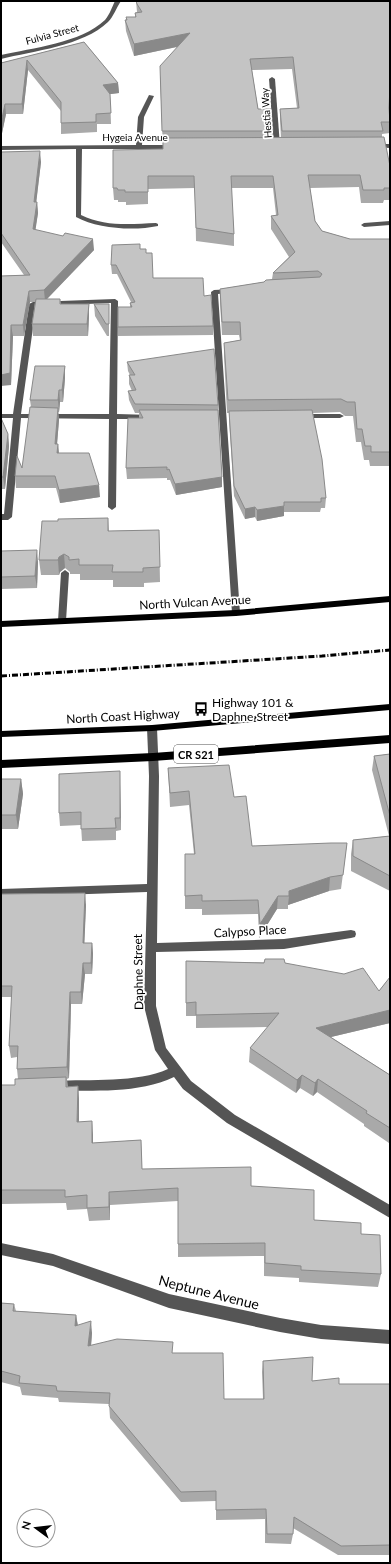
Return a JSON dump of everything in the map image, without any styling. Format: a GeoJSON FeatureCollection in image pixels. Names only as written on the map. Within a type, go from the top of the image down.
{"type":"FeatureCollection","features":[{"type":"Feature","properties":{"kind":"main road","name":"North Vulcan Avenue"},"geometry":{"type":"LineString","coordinates":[[1,624],[236,613],[390,599]]}},
{"type":"Feature","properties":{"kind":"main road","name":"North Coast Highway"},"geometry":{"type":"LineString","coordinates":[[1,734],[152,728],[390,707]]}},
{"type":"Feature","properties":{"kind":"main road","name":"CR S21"},"geometry":{"type":"LineString","coordinates":[[1,764],[153,757],[390,739]]}},
{"type":"Feature","properties":{"kind":"street","name":"Fulvia Street"},"geometry":{"type":"LineString","coordinates":[[1,57],[63,42],[87,34],[106,21],[118,1]]}},
{"type":"Feature","properties":{"kind":"street","name":"Hestia Way"},"geometry":{"type":"LineString","coordinates":[[272,79],[277,146]]}},
{"type":"Feature","properties":{"kind":"street"},"geometry":{"type":"LineString","coordinates":[[139,147],[141,117],[151,96]]}},
{"type":"Feature","properties":{"kind":"street","name":"Hygeia Avenue"},"geometry":{"type":"LineString","coordinates":[[1,148],[185,146]]}},
{"type":"Feature","properties":{"kind":"street"},"geometry":{"type":"LineString","coordinates":[[269,146],[285,146]]}},
{"type":"Feature","properties":{"kind":"street"},"geometry":{"type":"LineString","coordinates":[[367,146],[390,146]]}},
{"type":"Feature","properties":{"kind":"street"},"geometry":{"type":"LineString","coordinates":[[80,147],[78,216],[87,221],[100,225],[156,225]]}},
{"type":"Feature","properties":{"kind":"street"},"geometry":{"type":"LineString","coordinates":[[364,225],[390,223]]}},
{"type":"Feature","properties":{"kind":"street"},"geometry":{"type":"LineString","coordinates":[[236,613],[214,292],[238,291]]}},
{"type":"Feature","properties":{"kind":"street"},"geometry":{"type":"LineString","coordinates":[[1,517],[8,517],[17,415],[33,304],[115,301],[112,508]]}},
{"type":"Feature","properties":{"kind":"street"},"geometry":{"type":"LineString","coordinates":[[1,416],[160,417]]}},
{"type":"Feature","properties":{"kind":"street"},"geometry":{"type":"LineString","coordinates":[[293,416],[340,416]]}},
{"type":"Feature","properties":{"kind":"street"},"geometry":{"type":"LineString","coordinates":[[62,621],[65,573]]}},
{"type":"Feature","properties":{"kind":"street","name":"Daphne Street"},"geometry":{"type":"LineString","coordinates":[[152,728],[153,757],[150,1006],[161,1050],[187,1084],[231,1119],[390,1212]]}},
{"type":"Feature","properties":{"kind":"street"},"geometry":{"type":"LineString","coordinates":[[1,893],[151,888]]}},
{"type":"Feature","properties":{"kind":"street","name":"Calypso Place"},"geometry":{"type":"LineString","coordinates":[[150,948],[284,944],[351,934]]}},
{"type":"Feature","properties":{"kind":"street"},"geometry":{"type":"LineString","coordinates":[[42,1086],[134,1084],[158,1079],[176,1071]]}},
{"type":"Feature","properties":{"kind":"street","name":"Neptune Avenue"},"geometry":{"type":"LineString","coordinates":[[1,1249],[53,1260],[176,1302],[321,1332],[390,1337]]}},
{"type":"Feature","properties":{"kind":"building"},"geometry":{"type":"Polygon","coordinates":[[[136,1],[390,1],[390,122],[381,122],[383,131],[282,131],[280,109],[299,108],[293,57],[250,59],[258,109],[271,109],[273,131],[162,131],[160,66],[190,33],[134,44],[125,20],[127,20],[126,17],[136,17],[135,13],[142,12],[136,1]]]}},
{"type":"Feature","properties":{"kind":"building"},"geometry":{"type":"Polygon","coordinates":[[[84,42],[118,83],[103,85],[110,94],[111,113],[96,114],[96,122],[61,123],[61,102],[27,60],[22,104],[5,104],[1,123],[1,63],[84,42]]]}},
{"type":"Feature","properties":{"kind":"building"},"geometry":{"type":"Polygon","coordinates":[[[384,137],[390,166],[390,188],[384,188],[384,190],[363,190],[360,175],[308,175],[315,221],[322,231],[350,239],[390,239],[390,452],[371,452],[371,446],[365,446],[362,429],[357,429],[355,402],[347,402],[341,399],[228,400],[224,343],[241,340],[240,322],[222,322],[220,289],[264,282],[266,280],[320,277],[322,274],[318,271],[273,273],[295,252],[271,216],[278,215],[273,176],[231,176],[234,234],[196,228],[194,176],[148,176],[148,192],[125,192],[125,190],[118,190],[117,188],[113,188],[113,150],[163,149],[163,138],[384,137]]]}},
{"type":"Feature","properties":{"kind":"building"},"geometry":{"type":"Polygon","coordinates":[[[40,151],[34,202],[37,202],[33,229],[63,236],[65,233],[93,239],[44,290],[29,291],[23,325],[11,325],[10,373],[1,375],[1,276],[30,275],[1,233],[1,152],[40,151]]]}},
{"type":"Feature","properties":{"kind":"building"},"geometry":{"type":"Polygon","coordinates":[[[140,244],[140,249],[146,249],[146,253],[152,253],[153,278],[203,278],[204,296],[211,295],[213,326],[118,327],[118,307],[132,307],[130,303],[135,302],[116,265],[111,265],[112,245],[140,244]]]}},
{"type":"Feature","properties":{"kind":"building"},"geometry":{"type":"Polygon","coordinates":[[[36,299],[60,299],[60,304],[89,304],[87,324],[32,324],[36,299]]]}},
{"type":"Feature","properties":{"kind":"building"},"geometry":{"type":"Polygon","coordinates":[[[94,304],[109,304],[109,324],[106,324],[94,304]]]}},
{"type":"Feature","properties":{"kind":"building"},"geometry":{"type":"Polygon","coordinates":[[[214,349],[218,405],[135,404],[128,391],[136,390],[129,375],[135,375],[127,362],[214,349]]]}},
{"type":"Feature","properties":{"kind":"building"},"geometry":{"type":"Polygon","coordinates":[[[35,366],[65,366],[62,390],[59,390],[58,400],[30,400],[35,366]]]}},
{"type":"Feature","properties":{"kind":"building"},"geometry":{"type":"Polygon","coordinates":[[[30,407],[58,408],[55,444],[58,444],[57,453],[89,453],[99,485],[59,490],[55,476],[15,476],[17,456],[22,468],[30,407]]]}},
{"type":"Feature","properties":{"kind":"building"},"geometry":{"type":"Polygon","coordinates":[[[139,410],[218,410],[222,477],[175,484],[169,469],[167,470],[167,467],[126,468],[128,418],[143,418],[139,410]]]}},
{"type":"Feature","properties":{"kind":"building"},"geometry":{"type":"Polygon","coordinates":[[[312,410],[322,459],[326,498],[321,498],[321,502],[284,502],[284,506],[257,510],[255,507],[245,509],[234,486],[229,411],[312,410]]]}},
{"type":"Feature","properties":{"kind":"building"},"geometry":{"type":"Polygon","coordinates":[[[1,418],[8,434],[3,477],[1,477],[1,418]]]}},
{"type":"Feature","properties":{"kind":"building"},"geometry":{"type":"Polygon","coordinates":[[[108,518],[108,531],[159,530],[160,567],[143,568],[143,572],[112,572],[113,565],[79,565],[79,559],[69,560],[69,557],[64,554],[59,557],[58,560],[39,560],[42,521],[58,521],[58,519],[108,518]]]}},
{"type":"Feature","properties":{"kind":"building"},"geometry":{"type":"Polygon","coordinates":[[[37,550],[35,576],[1,577],[1,551],[37,550]]]}},
{"type":"Feature","properties":{"kind":"building"},"geometry":{"type":"Polygon","coordinates":[[[390,754],[390,816],[374,756],[390,754]]]}},
{"type":"Feature","properties":{"kind":"building"},"geometry":{"type":"Polygon","coordinates":[[[229,765],[234,797],[246,796],[252,846],[347,843],[343,875],[330,877],[289,891],[289,896],[278,896],[260,924],[258,900],[202,901],[202,895],[185,896],[185,854],[195,854],[189,791],[170,793],[168,768],[229,765]]]}},
{"type":"Feature","properties":{"kind":"building"},"geometry":{"type":"Polygon","coordinates":[[[120,771],[120,818],[115,818],[116,828],[81,829],[81,812],[59,813],[59,774],[120,771]]]}},
{"type":"Feature","properties":{"kind":"building"},"geometry":{"type":"Polygon","coordinates":[[[1,779],[21,779],[16,815],[1,815],[1,779]]]}},
{"type":"Feature","properties":{"kind":"building"},"geometry":{"type":"Polygon","coordinates":[[[390,836],[390,876],[353,856],[353,840],[390,836]]]}},
{"type":"Feature","properties":{"kind":"building"},"geometry":{"type":"Polygon","coordinates":[[[85,893],[83,943],[92,943],[91,963],[83,963],[81,992],[70,992],[67,1067],[17,1069],[18,1046],[9,1046],[12,986],[1,986],[1,894],[85,893]]]}},
{"type":"Feature","properties":{"kind":"building"},"geometry":{"type":"Polygon","coordinates":[[[265,959],[284,959],[285,963],[344,974],[363,968],[379,991],[390,977],[390,1010],[316,1028],[390,1075],[390,1128],[318,1079],[315,1083],[302,1075],[297,1080],[250,1048],[279,1013],[196,1015],[196,1002],[186,1003],[186,961],[264,963],[265,959]]]}},
{"type":"Feature","properties":{"kind":"building"},"geometry":{"type":"Polygon","coordinates":[[[66,1077],[66,1087],[78,1086],[77,1122],[92,1121],[92,1143],[141,1140],[142,1169],[251,1167],[251,1186],[314,1190],[314,1220],[361,1223],[361,1234],[380,1235],[381,1274],[301,1270],[301,1266],[265,1263],[265,1243],[178,1244],[178,1188],[109,1192],[109,1207],[87,1208],[87,1195],[65,1197],[65,1190],[1,1190],[1,1085],[15,1085],[15,1079],[66,1077]]]}},
{"type":"Feature","properties":{"kind":"building"},"geometry":{"type":"Polygon","coordinates":[[[1,1303],[14,1304],[13,1311],[76,1315],[75,1326],[91,1321],[88,1346],[117,1339],[173,1342],[172,1353],[223,1353],[224,1399],[264,1399],[263,1361],[313,1357],[312,1381],[339,1378],[339,1384],[390,1384],[390,1545],[341,1546],[294,1517],[293,1534],[267,1534],[266,1509],[216,1510],[216,1491],[181,1492],[109,1406],[110,1393],[57,1391],[56,1386],[19,1383],[20,1376],[1,1371],[1,1303]]]}},
{"type":"Feature","properties":{"kind":"railway"},"geometry":{"type":"LineString","coordinates":[[1,676],[322,656],[390,650]]}},
{"type":"Feature","properties":{"kind":"place","name":"Highway 101 & Daphne Street"},"geometry":{"type":"Point","coordinates":[201,709]}}]}
